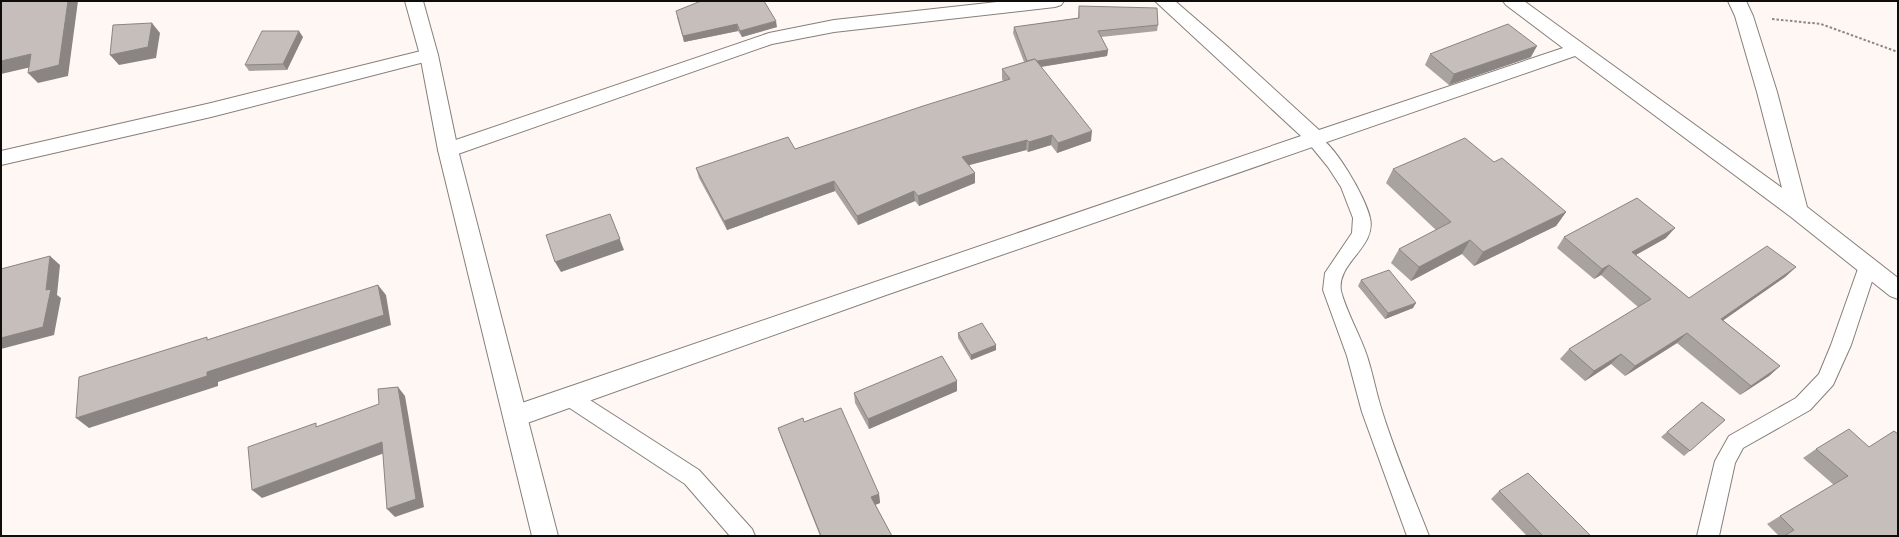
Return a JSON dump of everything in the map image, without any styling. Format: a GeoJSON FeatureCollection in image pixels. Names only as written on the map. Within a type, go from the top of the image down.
{"type":"FeatureCollection","features":[{"type":"Feature","properties":{"kind":"street"},"geometry":{"type":"LineString","coordinates":[[414,1],[429,55],[448,150],[545,536]]}},
{"type":"Feature","properties":{"kind":"street"},"geometry":{"type":"LineString","coordinates":[[448,150],[769,39],[834,26],[1055,1]]}},
{"type":"Feature","properties":{"kind":"street"},"geometry":{"type":"LineString","coordinates":[[1164,1],[1221,50],[1315,139]]}},
{"type":"Feature","properties":{"kind":"street"},"geometry":{"type":"LineString","coordinates":[[1512,1],[1798,211],[1898,290]]}},
{"type":"Feature","properties":{"kind":"street"},"geometry":{"type":"LineString","coordinates":[[1741,9],[1767,92],[1798,211]]}},
{"type":"Feature","properties":{"kind":"street"},"geometry":{"type":"LineString","coordinates":[[516,416],[1578,49]]}},
{"type":"Feature","properties":{"kind":"street"},"geometry":{"type":"LineString","coordinates":[[1,158],[211,110],[429,55]]}},
{"type":"Feature","properties":{"kind":"lane"},"geometry":{"type":"LineString","coordinates":[[1315,139],[1334,163],[1349,186],[1362,218],[1361,234],[1334,273],[1332,290],[1357,356],[1372,412],[1418,536]]}},
{"type":"Feature","properties":{"kind":"lane"},"geometry":{"type":"LineString","coordinates":[[1708,536],[1725,461],[1736,442],[1803,404],[1826,379],[1841,344],[1868,266]]}},
{"type":"Feature","properties":{"kind":"lane"},"geometry":{"type":"LineString","coordinates":[[569,397],[692,477],[744,536]]}},
{"type":"Feature","properties":{"kind":"path"},"geometry":{"type":"LineString","coordinates":[[1741,9],[1821,24],[1898,52]]}},
{"type":"Feature","properties":{"kind":"building"},"geometry":{"type":"Polygon","coordinates":[[[1,1],[68,1],[59,65],[28,73],[31,54],[1,61],[1,1]]]}},
{"type":"Feature","properties":{"kind":"building"},"geometry":{"type":"Polygon","coordinates":[[[701,1],[764,1],[776,21],[740,31],[737,24],[683,36],[676,11],[701,1]]]}},
{"type":"Feature","properties":{"kind":"building"},"geometry":{"type":"Polygon","coordinates":[[[1079,6],[1157,8],[1158,25],[1098,31],[1108,50],[1037,61],[1035,59],[1027,61],[1014,27],[1079,18],[1079,6]]]}},
{"type":"Feature","properties":{"kind":"building"},"geometry":{"type":"Polygon","coordinates":[[[152,23],[148,47],[110,55],[113,25],[152,23]]]}},
{"type":"Feature","properties":{"kind":"building"},"geometry":{"type":"Polygon","coordinates":[[[1508,24],[1537,46],[1454,74],[1430,54],[1508,24]]]}},
{"type":"Feature","properties":{"kind":"building"},"geometry":{"type":"Polygon","coordinates":[[[262,31],[299,31],[283,64],[245,65],[262,31]]]}},
{"type":"Feature","properties":{"kind":"building"},"geometry":{"type":"Polygon","coordinates":[[[1035,59],[1092,131],[1058,143],[1052,135],[1029,142],[1027,140],[962,157],[975,173],[918,196],[914,191],[857,216],[834,181],[724,221],[696,168],[788,137],[795,149],[923,106],[1010,79],[1002,69],[1035,59]]]}},
{"type":"Feature","properties":{"kind":"building"},"geometry":{"type":"Polygon","coordinates":[[[1465,138],[1494,162],[1502,158],[1566,212],[1483,252],[1470,240],[1419,267],[1399,249],[1451,222],[1393,169],[1465,138]]]}},
{"type":"Feature","properties":{"kind":"building"},"geometry":{"type":"Polygon","coordinates":[[[1637,198],[1675,228],[1632,252],[1689,298],[1767,246],[1796,267],[1721,319],[1780,366],[1751,386],[1687,333],[1635,366],[1621,354],[1594,371],[1569,349],[1651,299],[1609,265],[1602,269],[1564,237],[1637,198]]]}},
{"type":"Feature","properties":{"kind":"building"},"geometry":{"type":"Polygon","coordinates":[[[610,214],[620,239],[555,262],[546,235],[610,214]]]}},
{"type":"Feature","properties":{"kind":"building"},"geometry":{"type":"Polygon","coordinates":[[[50,256],[46,290],[51,289],[43,327],[1,338],[1,269],[50,256]]]}},
{"type":"Feature","properties":{"kind":"building"},"geometry":{"type":"Polygon","coordinates":[[[1389,270],[1416,303],[1388,313],[1361,280],[1389,270]]]}},
{"type":"Feature","properties":{"kind":"building"},"geometry":{"type":"Polygon","coordinates":[[[378,285],[384,315],[207,372],[207,376],[76,418],[79,377],[207,337],[207,340],[378,285]]]}},
{"type":"Feature","properties":{"kind":"building"},"geometry":{"type":"Polygon","coordinates":[[[982,323],[996,345],[971,355],[958,333],[982,323]]]}},
{"type":"Feature","properties":{"kind":"building"},"geometry":{"type":"Polygon","coordinates":[[[942,356],[957,381],[868,419],[854,393],[942,356]]]}},
{"type":"Feature","properties":{"kind":"building"},"geometry":{"type":"Polygon","coordinates":[[[398,387],[416,499],[387,509],[382,442],[252,490],[248,447],[316,423],[316,427],[379,404],[378,389],[398,387]]]}},
{"type":"Feature","properties":{"kind":"building"},"geometry":{"type":"Polygon","coordinates":[[[1702,402],[1725,420],[1690,451],[1667,432],[1702,402]]]}},
{"type":"Feature","properties":{"kind":"building"},"geometry":{"type":"Polygon","coordinates":[[[841,408],[879,494],[871,497],[892,536],[821,536],[778,428],[803,418],[804,422],[841,408]]]}},
{"type":"Feature","properties":{"kind":"building"},"geometry":{"type":"Polygon","coordinates":[[[1849,429],[1869,447],[1894,431],[1898,434],[1898,536],[1784,536],[1794,530],[1780,516],[1848,476],[1816,449],[1849,429]]]}},
{"type":"Feature","properties":{"kind":"building"},"geometry":{"type":"Polygon","coordinates":[[[1528,473],[1591,536],[1543,536],[1499,491],[1528,473]]]}}]}
